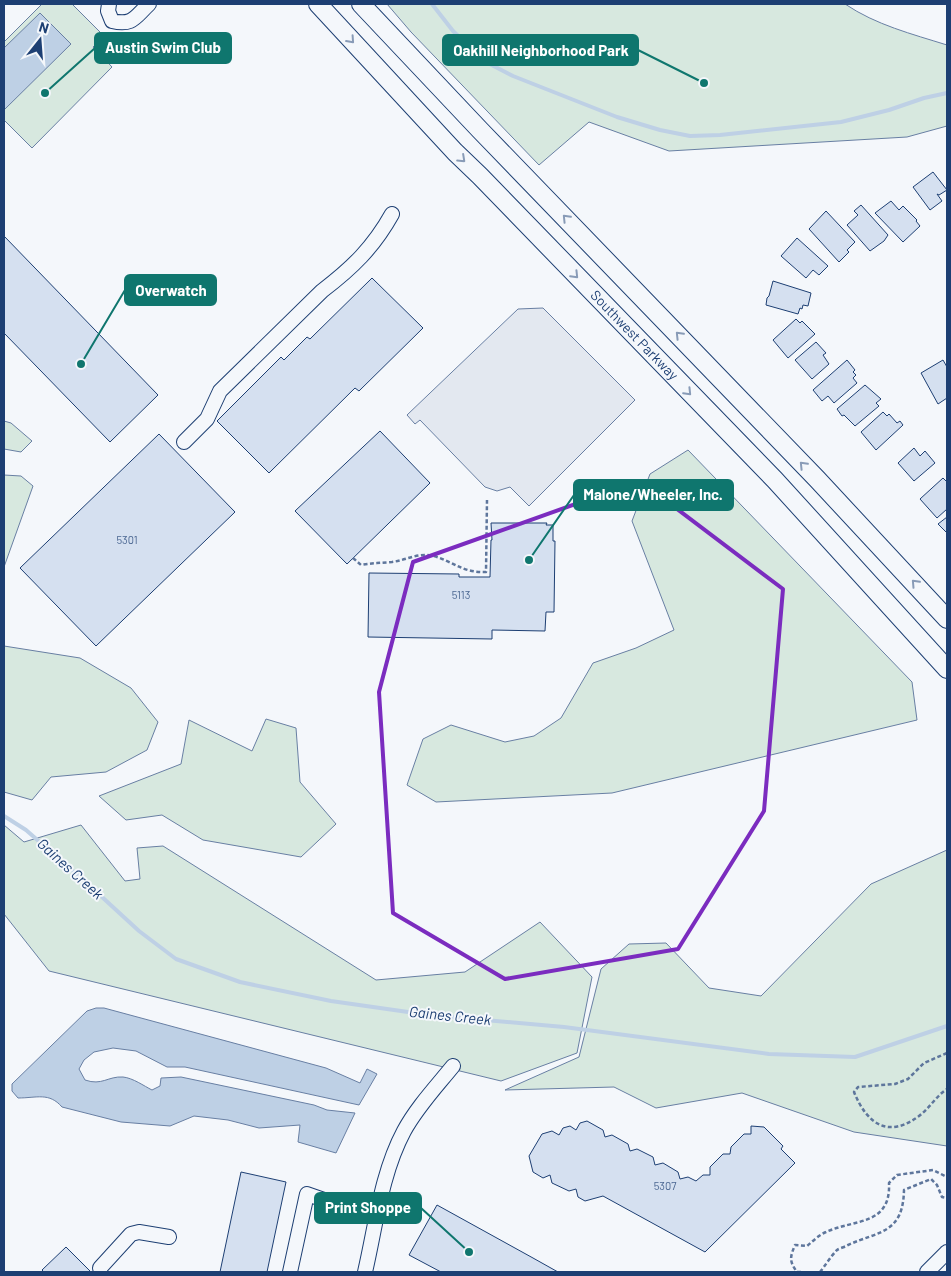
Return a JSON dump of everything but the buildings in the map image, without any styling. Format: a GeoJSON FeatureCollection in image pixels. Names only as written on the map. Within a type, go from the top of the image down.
{"type":"FeatureCollection","features":[{"type":"Feature","properties":{"kind":"main road","name":"Southwest Parkway"},"geometry":{"type":"LineString","coordinates":[[318,4],[455,152],[774,480],[947,669]]}},
{"type":"Feature","properties":{"kind":"main road"},"geometry":{"type":"LineString","coordinates":[[361,4],[810,472],[947,619]]}},
{"type":"Feature","properties":{"kind":"street"},"geometry":{"type":"LineString","coordinates":[[109,4],[108,11],[112,21],[123,24],[130,22],[149,4]]}},
{"type":"Feature","properties":{"kind":"street"},"geometry":{"type":"LineString","coordinates":[[184,442],[207,419],[220,391],[322,291],[341,277],[374,243],[392,214]]}},
{"type":"Feature","properties":{"kind":"street"},"geometry":{"type":"LineString","coordinates":[[365,1272],[386,1175],[402,1136],[419,1108],[453,1066]]}},
{"type":"Feature","properties":{"kind":"street"},"geometry":{"type":"LineString","coordinates":[[290,1272],[307,1194],[376,1216]]}},
{"type":"Feature","properties":{"kind":"street"},"geometry":{"type":"LineString","coordinates":[[100,1268],[130,1234],[139,1232],[169,1237]]}},
{"type":"Feature","properties":{"kind":"street"},"geometry":{"type":"LineString","coordinates":[[927,1272],[947,1252]]}},
{"type":"Feature","properties":{"kind":"path"},"geometry":{"type":"LineString","coordinates":[[353,558],[361,566],[373,562],[394,562],[422,554],[435,556],[464,570],[475,573],[486,572],[487,500]]}},
{"type":"Feature","properties":{"kind":"path"},"geometry":{"type":"LineString","coordinates":[[947,1054],[924,1063],[908,1079],[896,1084],[858,1087],[854,1092],[857,1101],[870,1120],[881,1126],[896,1127],[907,1124],[921,1115],[947,1089]]}},
{"type":"Feature","properties":{"kind":"path"},"geometry":{"type":"LineString","coordinates":[[802,1272],[797,1272],[791,1265],[791,1255],[795,1244],[807,1246],[825,1232],[875,1216],[885,1206],[890,1197],[890,1183],[897,1175],[933,1170],[947,1176]]}},
{"type":"Feature","properties":{"kind":"path"},"geometry":{"type":"LineString","coordinates":[[820,1272],[837,1250],[883,1232],[894,1224],[904,1201],[904,1190],[931,1179],[937,1185],[942,1197],[947,1198]]}},
{"type":"Feature","properties":{"kind":"highlighted area"},"geometry":{"type":"Polygon","coordinates":[[[640,481],[783,589],[764,811],[678,949],[505,979],[393,913],[379,692],[413,562],[640,481]]]}},
{"type":"Feature","properties":{"kind":"shaded area"},"geometry":{"type":"Polygon","coordinates":[[[42,4],[72,4],[104,36],[93,47],[112,67],[32,148],[4,120],[4,42],[42,4]]]}},
{"type":"Feature","properties":{"kind":"shaded area"},"geometry":{"type":"Polygon","coordinates":[[[387,4],[845,4],[869,18],[947,45],[947,126],[907,137],[669,151],[589,122],[539,165],[411,32],[387,4]]]}},
{"type":"Feature","properties":{"kind":"shaded area"},"geometry":{"type":"Polygon","coordinates":[[[543,308],[635,400],[529,506],[510,487],[497,491],[485,487],[420,420],[415,424],[407,415],[518,309],[543,308]]]}},
{"type":"Feature","properties":{"kind":"shaded area"},"geometry":{"type":"Polygon","coordinates":[[[4,421],[11,423],[32,441],[21,452],[4,449],[4,421]]]}},
{"type":"Feature","properties":{"kind":"shaded area"},"geometry":{"type":"Polygon","coordinates":[[[688,450],[912,682],[917,720],[612,793],[436,802],[407,785],[423,739],[451,725],[505,742],[534,736],[561,718],[593,663],[636,648],[674,630],[632,521],[650,474],[688,450]]]}},
{"type":"Feature","properties":{"kind":"shaded area"},"geometry":{"type":"Polygon","coordinates":[[[4,475],[21,476],[33,486],[4,567],[4,475]]]}},
{"type":"Feature","properties":{"kind":"shaded area"},"geometry":{"type":"Polygon","coordinates":[[[4,646],[80,658],[131,688],[158,722],[147,750],[106,772],[51,777],[32,800],[4,792],[4,646]]]}},
{"type":"Feature","properties":{"kind":"shaded area"},"geometry":{"type":"Polygon","coordinates":[[[266,719],[296,728],[300,782],[336,824],[301,857],[203,840],[162,815],[126,820],[99,796],[181,764],[189,720],[252,751],[266,719]]]}},
{"type":"Feature","properties":{"kind":"shaded area"},"geometry":{"type":"Polygon","coordinates":[[[4,825],[24,842],[81,825],[125,881],[140,879],[137,848],[163,846],[376,980],[465,972],[540,922],[592,977],[577,1053],[501,1081],[49,971],[4,914],[4,825]]]}},
{"type":"Feature","properties":{"kind":"shaded area"},"geometry":{"type":"Polygon","coordinates":[[[947,850],[947,1146],[854,1132],[742,1093],[656,1108],[614,1087],[505,1090],[579,1057],[601,969],[629,944],[666,943],[709,988],[761,996],[871,884],[947,850]]]}},
{"type":"Feature","properties":{"kind":"water"},"geometry":{"type":"Polygon","coordinates":[[[40,13],[71,44],[4,110],[4,48],[40,13]]]}},
{"type":"Feature","properties":{"kind":"water"},"geometry":{"type":"Polygon","coordinates":[[[104,1008],[326,1068],[360,1083],[367,1069],[377,1074],[359,1105],[185,1067],[167,1067],[136,1051],[113,1048],[94,1052],[84,1060],[79,1069],[85,1080],[91,1082],[123,1077],[134,1080],[152,1090],[160,1086],[161,1078],[181,1077],[314,1105],[327,1110],[355,1113],[336,1153],[298,1142],[300,1125],[259,1128],[228,1120],[194,1116],[170,1126],[121,1122],[62,1107],[52,1099],[37,1097],[18,1098],[12,1091],[12,1084],[87,1011],[104,1008]]]}},
{"type":"Feature","properties":{"kind":"waterway"},"geometry":{"type":"LineString","coordinates":[[432,4],[453,31],[484,61],[513,76],[617,117],[660,130],[690,136],[720,135],[841,122],[947,93]]}},
{"type":"Feature","properties":{"kind":"waterway","name":"Gaines Creek"},"geometry":{"type":"LineString","coordinates":[[4,816],[26,830],[139,931],[176,959],[240,982],[331,1001],[429,1015],[564,1027],[769,1054],[855,1057],[947,1026]]}},
{"type":"Feature","properties":{"kind":"place","name":"Oakhill Neighborhood Park"},"geometry":{"type":"Point","coordinates":[704,83]}},
{"type":"Feature","properties":{"kind":"place","name":"Austin Swim Club"},"geometry":{"type":"Point","coordinates":[45,93]}},
{"type":"Feature","properties":{"kind":"place","name":"Overwatch"},"geometry":{"type":"Point","coordinates":[81,364]}},
{"type":"Feature","properties":{"kind":"place","name":"Malone/Wheeler, Inc."},"geometry":{"type":"Point","coordinates":[529,560]}},
{"type":"Feature","properties":{"kind":"place","name":"Print Shoppe"},"geometry":{"type":"Point","coordinates":[469,1252]}}]}
